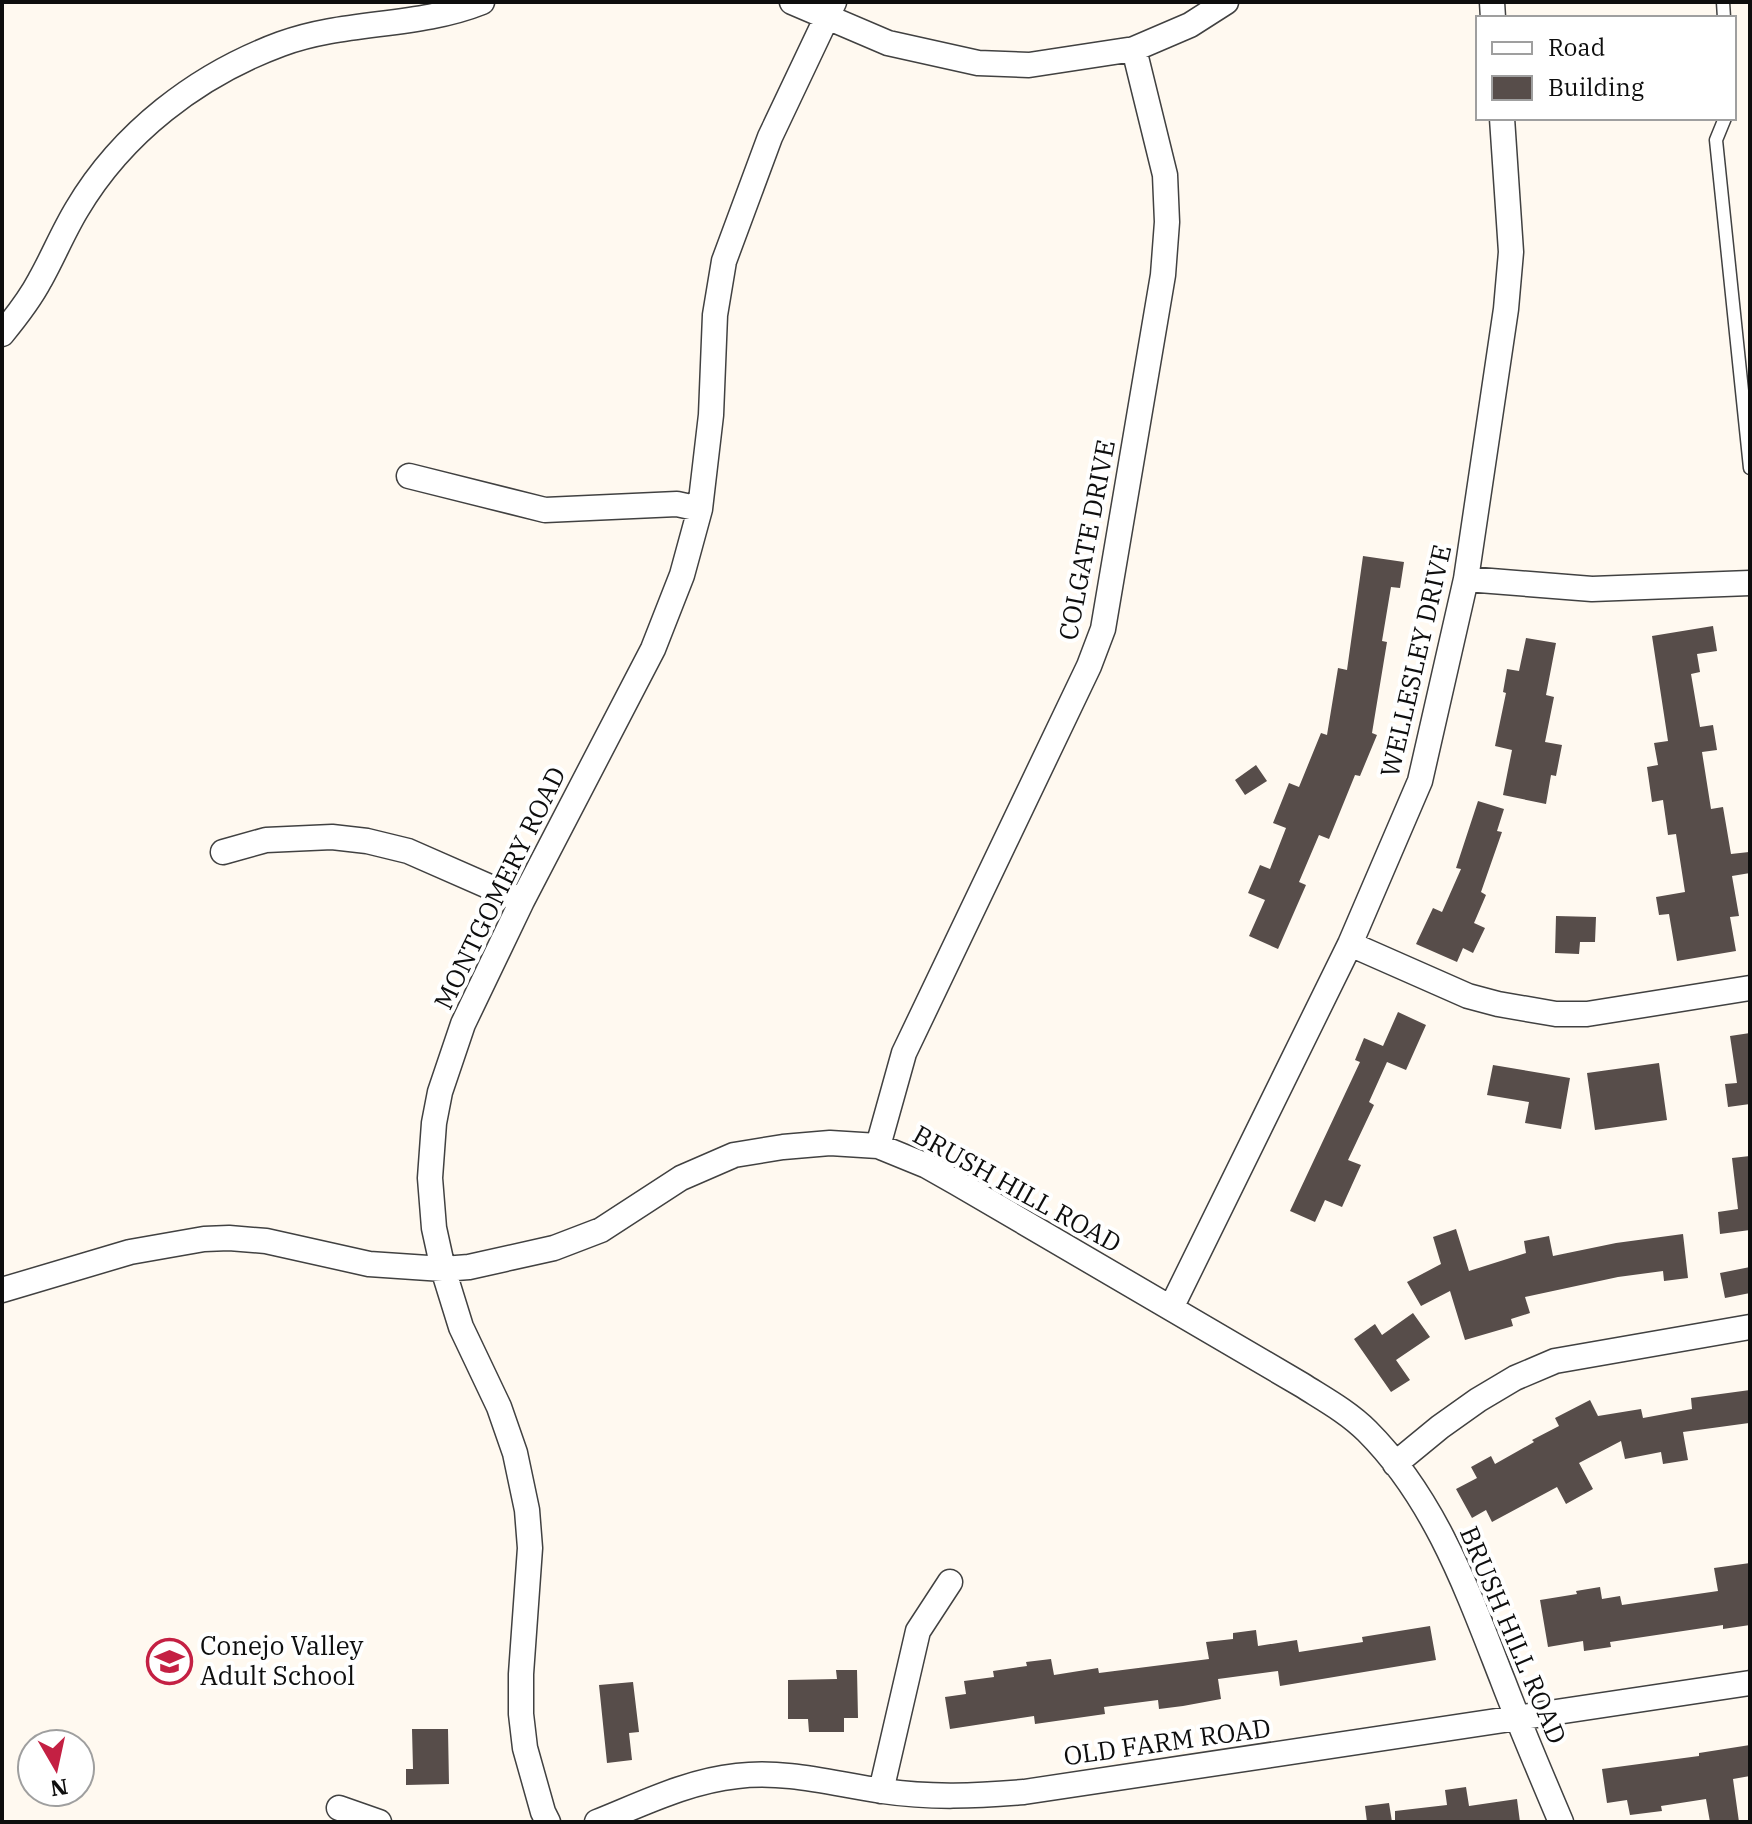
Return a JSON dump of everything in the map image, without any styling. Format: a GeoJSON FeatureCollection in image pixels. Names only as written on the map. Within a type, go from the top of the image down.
{"type":"FeatureCollection","features":[{"type":"Feature","properties":{"kind":"street"},"geometry":{"type":"LineString","coordinates":[[2,334],[39,281],[76,211],[123,146],[212,75],[281,44],[327,32],[453,14],[482,2]]}},
{"type":"Feature","properties":{"kind":"street"},"geometry":{"type":"LineString","coordinates":[[792,2],[831,10],[888,43],[978,63],[1029,65],[1134,49],[1190,25],[1226,2]]}},
{"type":"Feature","properties":{"kind":"street","name":"MONTGOMERY ROAD"},"geometry":{"type":"LineString","coordinates":[[548,1822],[525,1748],[521,1714],[530,1548],[527,1510],[515,1453],[499,1407],[461,1327],[443,1269],[434,1228],[430,1178],[434,1123],[440,1092],[463,1024],[522,901],[653,649],[682,575],[700,509],[711,415],[715,315],[724,261],[770,137],[831,10]]}},
{"type":"Feature","properties":{"kind":"street","name":"COLGATE DRIVE"},"geometry":{"type":"LineString","coordinates":[[878,1146],[904,1053],[1089,666],[1103,629],[1161,290],[1167,222],[1165,175],[1134,49]]}},
{"type":"Feature","properties":{"kind":"street","name":"WELLESLEY DRIVE"},"geometry":{"type":"LineString","coordinates":[[1171,1308],[1350,944],[1420,781],[1466,579],[1506,309],[1511,252],[1502,120]]}},
{"type":"Feature","properties":{"kind":"street"},"geometry":{"type":"LineString","coordinates":[[409,476],[545,510],[677,504],[700,509]]}},
{"type":"Feature","properties":{"kind":"street"},"geometry":{"type":"LineString","coordinates":[[1466,579],[1592,589],[1750,583]]}},
{"type":"Feature","properties":{"kind":"street"},"geometry":{"type":"LineString","coordinates":[[223,852],[266,840],[332,837],[367,841],[408,851],[522,901]]}},
{"type":"Feature","properties":{"kind":"street"},"geometry":{"type":"LineString","coordinates":[[1350,944],[1468,996],[1556,1014],[1587,1014],[1750,988]]}},
{"type":"Feature","properties":{"kind":"street","name":"BRUSH HILL ROAD"},"geometry":{"type":"LineString","coordinates":[[2,1290],[130,1252],[204,1239],[266,1241],[369,1264],[443,1269],[469,1267],[554,1248],[601,1230],[681,1178],[734,1155],[830,1143],[878,1146],[937,1171],[1341,1410],[1367,1431],[1395,1464],[1442,1533],[1561,1822]]}},
{"type":"Feature","properties":{"kind":"street"},"geometry":{"type":"LineString","coordinates":[[1395,1464],[1478,1400],[1515,1378],[1555,1361],[1750,1327]]}},
{"type":"Feature","properties":{"kind":"street"},"geometry":{"type":"LineString","coordinates":[[881,1791],[918,1631],[950,1582]]}},
{"type":"Feature","properties":{"kind":"street","name":"OLD FARM ROAD"},"geometry":{"type":"LineString","coordinates":[[597,1822],[669,1792],[735,1776],[765,1774],[813,1778],[881,1791],[944,1797],[1024,1792],[1750,1683]]}},
{"type":"Feature","properties":{"kind":"street"},"geometry":{"type":"LineString","coordinates":[[339,1808],[379,1822]]}},
{"type":"Feature","properties":{"kind":"lane"},"geometry":{"type":"LineString","coordinates":[[1724,120],[1716,140],[1750,468]]}},
{"type":"Feature","properties":{"kind":"building"},"geometry":{"type":"Polygon","coordinates":[[[1363,556],[1404,562],[1400,588],[1391,587],[1382,641],[1387,642],[1372,733],[1377,735],[1360,776],[1355,775],[1329,839],[1319,835],[1299,882],[1306,885],[1278,949],[1249,936],[1265,900],[1248,893],[1260,865],[1270,869],[1286,828],[1273,823],[1289,783],[1299,787],[1321,733],[1327,735],[1338,668],[1347,670],[1363,556]]]}},
{"type":"Feature","properties":{"kind":"building"},"geometry":{"type":"Polygon","coordinates":[[[1713,626],[1717,651],[1697,654],[1700,672],[1691,674],[1700,727],[1713,725],[1717,750],[1702,752],[1711,809],[1723,807],[1731,854],[1749,852],[1750,873],[1732,876],[1739,916],[1730,917],[1736,951],[1677,961],[1669,914],[1659,915],[1656,897],[1685,892],[1676,834],[1668,835],[1663,800],[1652,802],[1647,767],[1658,765],[1654,743],[1668,741],[1652,636],[1713,626]]]}},
{"type":"Feature","properties":{"kind":"building"},"geometry":{"type":"Polygon","coordinates":[[[1526,638],[1556,643],[1546,695],[1554,697],[1545,742],[1562,745],[1556,776],[1551,775],[1546,804],[1503,795],[1512,750],[1495,746],[1506,693],[1503,692],[1507,669],[1519,671],[1526,638]]]}},
{"type":"Feature","properties":{"kind":"building"},"geometry":{"type":"Polygon","coordinates":[[[1256,765],[1267,781],[1245,795],[1235,780],[1256,765]]]}},
{"type":"Feature","properties":{"kind":"building"},"geometry":{"type":"Polygon","coordinates":[[[1478,801],[1504,809],[1497,831],[1502,832],[1481,892],[1486,895],[1474,923],[1485,928],[1473,953],[1463,948],[1457,962],[1416,944],[1433,908],[1442,912],[1461,869],[1456,868],[1478,801]]]}},
{"type":"Feature","properties":{"kind":"building"},"geometry":{"type":"Polygon","coordinates":[[[1556,916],[1596,917],[1595,942],[1580,942],[1579,954],[1555,953],[1556,916]]]}},
{"type":"Feature","properties":{"kind":"building"},"geometry":{"type":"Polygon","coordinates":[[[1398,1012],[1426,1025],[1406,1070],[1387,1062],[1369,1102],[1374,1105],[1348,1160],[1361,1165],[1342,1207],[1325,1200],[1315,1222],[1290,1211],[1360,1062],[1355,1060],[1364,1038],[1383,1046],[1398,1012]]]}},
{"type":"Feature","properties":{"kind":"building"},"geometry":{"type":"Polygon","coordinates":[[[1750,1033],[1750,1104],[1728,1107],[1725,1084],[1737,1083],[1730,1036],[1750,1033]]]}},
{"type":"Feature","properties":{"kind":"building"},"geometry":{"type":"Polygon","coordinates":[[[1659,1063],[1667,1120],[1595,1130],[1587,1073],[1659,1063]]]}},
{"type":"Feature","properties":{"kind":"building"},"geometry":{"type":"Polygon","coordinates":[[[1493,1065],[1570,1078],[1561,1129],[1525,1123],[1529,1102],[1487,1095],[1493,1065]]]}},
{"type":"Feature","properties":{"kind":"building"},"geometry":{"type":"Polygon","coordinates":[[[1750,1156],[1750,1230],[1720,1234],[1718,1212],[1738,1209],[1732,1158],[1750,1156]]]}},
{"type":"Feature","properties":{"kind":"building"},"geometry":{"type":"Polygon","coordinates":[[[1456,1229],[1469,1271],[1526,1253],[1524,1241],[1549,1236],[1553,1256],[1683,1234],[1688,1278],[1664,1281],[1663,1271],[1618,1277],[1525,1297],[1530,1313],[1511,1319],[1513,1326],[1465,1340],[1450,1291],[1421,1306],[1407,1282],[1441,1264],[1433,1237],[1456,1229]]]}},
{"type":"Feature","properties":{"kind":"building"},"geometry":{"type":"Polygon","coordinates":[[[1750,1267],[1750,1293],[1725,1298],[1720,1273],[1750,1267]]]}},
{"type":"Feature","properties":{"kind":"building"},"geometry":{"type":"Polygon","coordinates":[[[1413,1313],[1430,1337],[1396,1360],[1410,1380],[1391,1392],[1354,1339],[1375,1324],[1382,1335],[1413,1313]]]}},
{"type":"Feature","properties":{"kind":"building"},"geometry":{"type":"Polygon","coordinates":[[[1750,1390],[1749,1423],[1683,1432],[1688,1460],[1663,1464],[1661,1452],[1625,1459],[1621,1441],[1579,1463],[1593,1489],[1566,1504],[1557,1487],[1492,1522],[1486,1510],[1472,1518],[1456,1489],[1477,1478],[1471,1467],[1491,1456],[1495,1464],[1559,1426],[1555,1418],[1590,1400],[1598,1416],[1641,1409],[1643,1418],[1692,1409],[1691,1398],[1750,1390]]]}},
{"type":"Feature","properties":{"kind":"building"},"geometry":{"type":"Polygon","coordinates":[[[1750,1563],[1750,1625],[1723,1629],[1723,1625],[1610,1642],[1611,1647],[1584,1651],[1583,1641],[1548,1647],[1540,1600],[1600,1587],[1602,1599],[1620,1596],[1622,1605],[1718,1591],[1714,1568],[1750,1563]]]}},
{"type":"Feature","properties":{"kind":"building"},"geometry":{"type":"Polygon","coordinates":[[[1430,1626],[1436,1660],[1280,1686],[1278,1671],[1218,1679],[1221,1699],[1159,1709],[1158,1700],[1104,1707],[1105,1714],[1035,1724],[1034,1716],[950,1729],[945,1697],[966,1694],[964,1681],[994,1677],[993,1671],[1027,1666],[1026,1662],[1051,1659],[1054,1675],[1098,1668],[1099,1673],[1209,1659],[1206,1642],[1233,1639],[1233,1633],[1256,1630],[1258,1646],[1297,1640],[1299,1652],[1363,1642],[1362,1637],[1430,1626]]]}},
{"type":"Feature","properties":{"kind":"building"},"geometry":{"type":"Polygon","coordinates":[[[836,1670],[857,1670],[858,1718],[844,1718],[844,1732],[809,1732],[808,1719],[788,1719],[788,1680],[837,1679],[836,1670]]]}},
{"type":"Feature","properties":{"kind":"building"},"geometry":{"type":"Polygon","coordinates":[[[633,1682],[639,1732],[629,1733],[632,1760],[607,1763],[599,1685],[633,1682]]]}},
{"type":"Feature","properties":{"kind":"building"},"geometry":{"type":"Polygon","coordinates":[[[412,1729],[448,1729],[449,1784],[406,1785],[406,1769],[413,1769],[412,1729]]]}},
{"type":"Feature","properties":{"kind":"building"},"geometry":{"type":"Polygon","coordinates":[[[1750,1745],[1750,1776],[1733,1779],[1739,1822],[1710,1822],[1706,1799],[1661,1806],[1662,1811],[1630,1815],[1627,1800],[1607,1803],[1602,1769],[1699,1756],[1699,1753],[1750,1745]]]}},
{"type":"Feature","properties":{"kind":"building"},"geometry":{"type":"Polygon","coordinates":[[[1466,1787],[1469,1806],[1517,1799],[1520,1822],[1395,1822],[1395,1811],[1447,1805],[1445,1790],[1466,1787]]]}},
{"type":"Feature","properties":{"kind":"building"},"geometry":{"type":"Polygon","coordinates":[[[1389,1803],[1392,1822],[1367,1822],[1365,1806],[1389,1803]]]}},
{"type":"Feature","properties":{"kind":"place","name":"Conejo Valley Adult School"},"geometry":{"type":"Point","coordinates":[169,1661]}}]}
